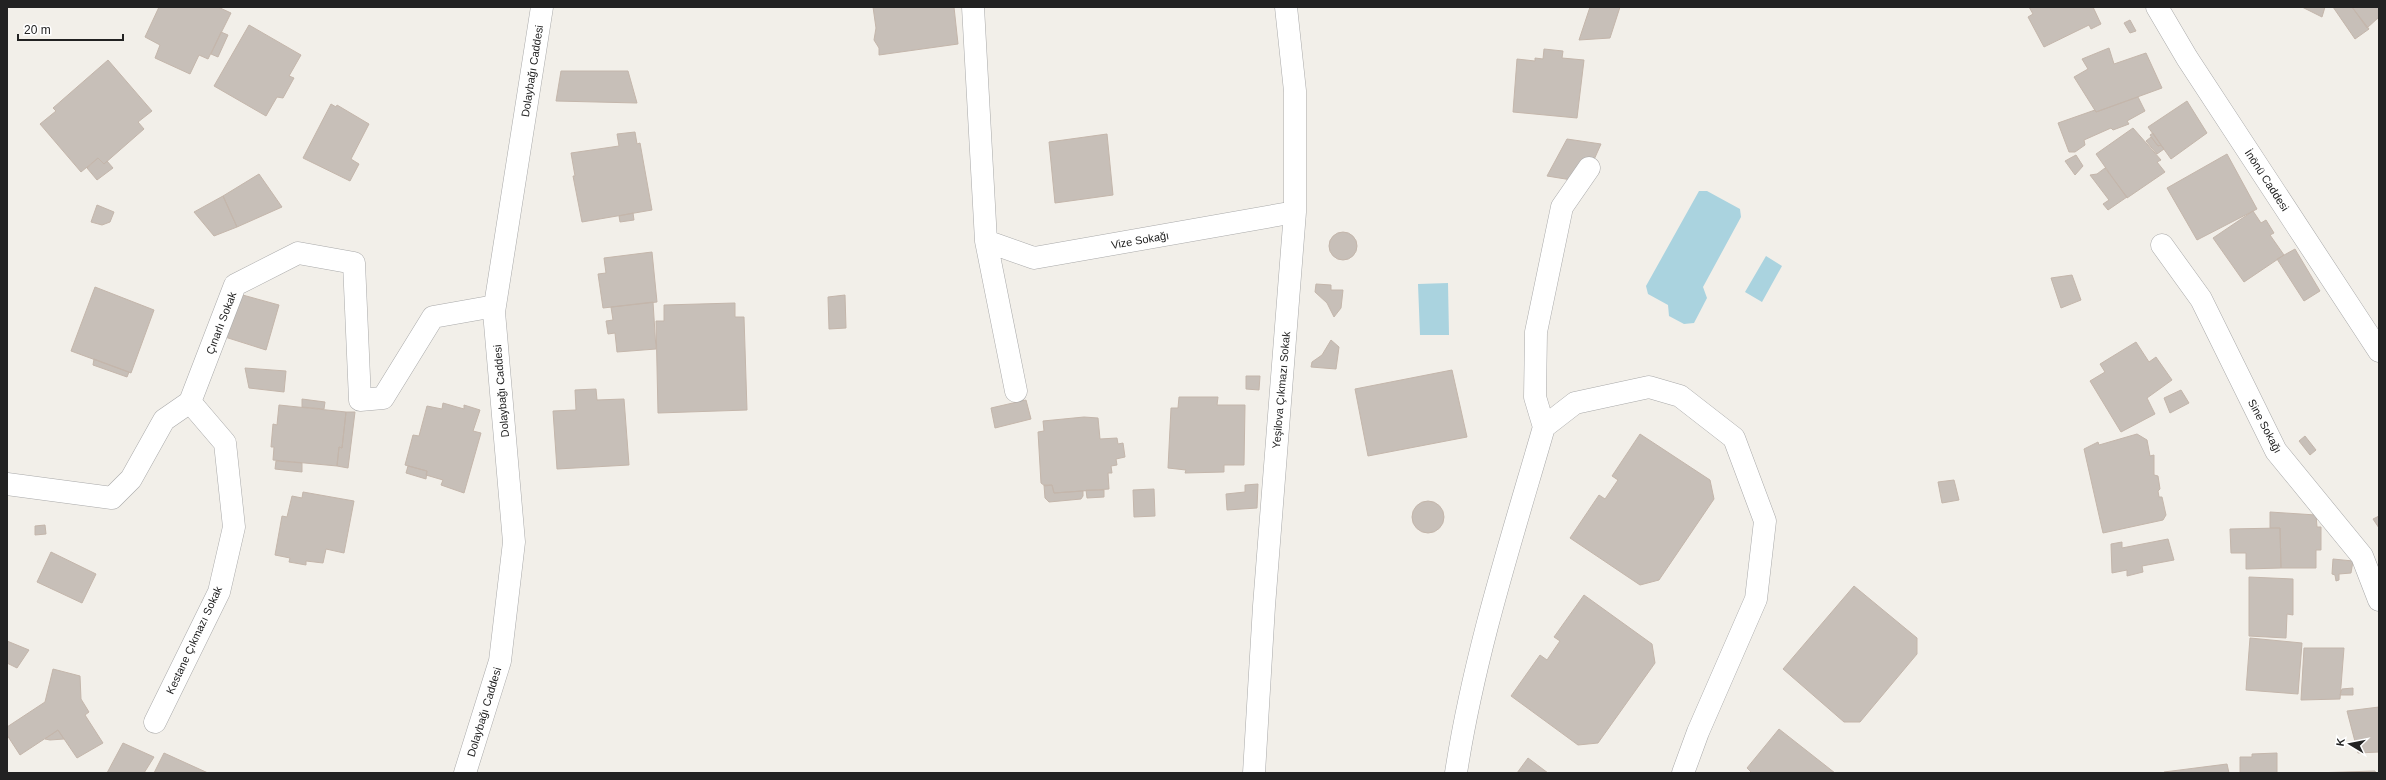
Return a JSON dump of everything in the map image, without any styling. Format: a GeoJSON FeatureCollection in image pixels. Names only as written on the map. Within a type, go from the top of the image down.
{"type":"FeatureCollection","features":[{"type":"Feature","properties":{"kind":"street","name":"Dolaybağı Caddesi"},"geometry":{"type":"LineString","coordinates":[[465,773],[500,661],[514,542],[495,306],[542,7]]}},
{"type":"Feature","properties":{"kind":"street"},"geometry":{"type":"LineString","coordinates":[[973,7],[986,240],[1016,391]]}},
{"type":"Feature","properties":{"kind":"street","name":"Yeşilova Çıkmazı Sokak"},"geometry":{"type":"LineString","coordinates":[[1254,773],[1264,606],[1295,212],[1295,91],[1286,7]]}},
{"type":"Feature","properties":{"kind":"street","name":"İnönü Caddesi"},"geometry":{"type":"LineString","coordinates":[[2157,7],[2186,58],[2379,351]]}},
{"type":"Feature","properties":{"kind":"street"},"geometry":{"type":"LineString","coordinates":[[1456,773],[1462,730],[1490,614],[1544,427],[1535,397],[1536,332],[1562,207],[1589,168]]}},
{"type":"Feature","properties":{"kind":"street","name":"Vize Sokağı"},"geometry":{"type":"LineString","coordinates":[[986,240],[1034,258],[1295,212]]}},
{"type":"Feature","properties":{"kind":"street","name":"Sine Sokağı"},"geometry":{"type":"LineString","coordinates":[[2162,245],[2201,299],[2276,451],[2362,556],[2379,600]]}},
{"type":"Feature","properties":{"kind":"street","name":"Çınarlı Sokak"},"geometry":{"type":"LineString","coordinates":[[190,402],[235,285],[298,253],[354,263],[360,400],[383,398],[433,317],[495,306]]}},
{"type":"Feature","properties":{"kind":"street"},"geometry":{"type":"LineString","coordinates":[[1544,427],[1575,403],[1649,386],[1680,396],[1734,438],[1765,521],[1756,599],[1698,732],[1683,773]]}},
{"type":"Feature","properties":{"kind":"street"},"geometry":{"type":"LineString","coordinates":[[7,484],[112,498],[131,479],[164,420],[190,402]]}},
{"type":"Feature","properties":{"kind":"street","name":"Kestane Çıkmazı Sokak"},"geometry":{"type":"LineString","coordinates":[[155,722],[219,592],[234,527],[225,443],[190,402]]}},
{"type":"Feature","properties":{"kind":"water"},"geometry":{"type":"Polygon","coordinates":[[[1699,191],[1707,191],[1740,209],[1741,217],[1703,287],[1707,298],[1694,323],[1684,324],[1669,316],[1668,305],[1648,294],[1646,286],[1699,191]]]}},
{"type":"Feature","properties":{"kind":"water"},"geometry":{"type":"Polygon","coordinates":[[[1766,256],[1782,266],[1762,302],[1745,292],[1766,256]]]}},
{"type":"Feature","properties":{"kind":"water"},"geometry":{"type":"Polygon","coordinates":[[[1448,283],[1449,335],[1420,335],[1418,284],[1448,283]]]}},
{"type":"Feature","properties":{"kind":"building"},"geometry":{"type":"Polygon","coordinates":[[[159,7],[218,7],[231,13],[208,59],[199,55],[190,74],[155,58],[160,45],[145,37],[159,7]]]}},
{"type":"Feature","properties":{"kind":"building"},"geometry":{"type":"Polygon","coordinates":[[[873,7],[954,7],[958,44],[879,55],[879,48],[874,40],[876,28],[873,7]]]}},
{"type":"Feature","properties":{"kind":"building"},"geometry":{"type":"Polygon","coordinates":[[[1590,7],[1620,7],[1610,38],[1579,40],[1590,7]]]}},
{"type":"Feature","properties":{"kind":"building"},"geometry":{"type":"Polygon","coordinates":[[[2029,7],[2093,7],[2101,24],[2091,29],[2089,25],[2044,47],[2028,17],[2033,14],[2029,7]]]}},
{"type":"Feature","properties":{"kind":"building"},"geometry":{"type":"Polygon","coordinates":[[[2302,7],[2325,7],[2322,17],[2302,7]]]}},
{"type":"Feature","properties":{"kind":"building"},"geometry":{"type":"Polygon","coordinates":[[[2333,7],[2352,7],[2369,29],[2355,39],[2333,7]]]}},
{"type":"Feature","properties":{"kind":"building"},"geometry":{"type":"Polygon","coordinates":[[[2352,7],[2379,7],[2379,17],[2367,28],[2352,7]]]}},
{"type":"Feature","properties":{"kind":"building"},"geometry":{"type":"Polygon","coordinates":[[[2130,20],[2136,31],[2130,33],[2124,23],[2130,20]]]}},
{"type":"Feature","properties":{"kind":"building"},"geometry":{"type":"Polygon","coordinates":[[[249,25],[301,55],[289,76],[294,78],[283,98],[277,97],[266,116],[214,86],[249,25]]]}},
{"type":"Feature","properties":{"kind":"building"},"geometry":{"type":"Polygon","coordinates":[[[221,32],[228,35],[218,57],[211,54],[221,32]]]}},
{"type":"Feature","properties":{"kind":"building"},"geometry":{"type":"Polygon","coordinates":[[[2109,48],[2114,64],[2146,53],[2162,88],[2096,112],[2074,77],[2088,69],[2082,59],[2109,48]]]}},
{"type":"Feature","properties":{"kind":"building"},"geometry":{"type":"Polygon","coordinates":[[[1544,49],[1563,51],[1562,58],[1584,60],[1577,118],[1513,112],[1517,59],[1535,61],[1535,58],[1543,59],[1544,49]]]}},
{"type":"Feature","properties":{"kind":"building"},"geometry":{"type":"Polygon","coordinates":[[[108,60],[152,111],[138,122],[144,129],[104,164],[98,158],[81,172],[40,124],[56,111],[53,108],[108,60]]]}},
{"type":"Feature","properties":{"kind":"building"},"geometry":{"type":"Polygon","coordinates":[[[561,71],[628,71],[637,103],[556,101],[561,71]]]}},
{"type":"Feature","properties":{"kind":"building"},"geometry":{"type":"Polygon","coordinates":[[[2138,97],[2145,111],[2127,121],[2129,124],[2113,130],[2111,128],[2084,140],[2085,145],[2075,152],[2069,152],[2058,123],[2095,110],[2096,112],[2138,97]]]}},
{"type":"Feature","properties":{"kind":"building"},"geometry":{"type":"Polygon","coordinates":[[[2187,101],[2207,133],[2171,159],[2148,127],[2187,101]]]}},
{"type":"Feature","properties":{"kind":"building"},"geometry":{"type":"Polygon","coordinates":[[[331,104],[336,107],[337,105],[369,124],[351,159],[359,164],[350,181],[303,158],[331,104]]]}},
{"type":"Feature","properties":{"kind":"building"},"geometry":{"type":"Polygon","coordinates":[[[2133,128],[2161,160],[2157,162],[2165,172],[2127,198],[2096,154],[2133,128]]]}},
{"type":"Feature","properties":{"kind":"building"},"geometry":{"type":"Polygon","coordinates":[[[635,132],[637,144],[640,143],[652,210],[582,222],[573,176],[575,176],[571,153],[619,146],[617,134],[635,132]]]}},
{"type":"Feature","properties":{"kind":"building"},"geometry":{"type":"Polygon","coordinates":[[[2153,133],[2161,145],[2158,146],[2150,135],[2153,133]]]}},
{"type":"Feature","properties":{"kind":"building"},"geometry":{"type":"Polygon","coordinates":[[[1107,134],[1113,195],[1055,203],[1049,142],[1107,134]]]}},
{"type":"Feature","properties":{"kind":"building"},"geometry":{"type":"Polygon","coordinates":[[[2151,137],[2158,146],[2161,145],[2164,149],[2157,154],[2146,141],[2151,137]]]}},
{"type":"Feature","properties":{"kind":"building"},"geometry":{"type":"Polygon","coordinates":[[[1567,139],[1601,144],[1584,182],[1547,176],[1567,139]]]}},
{"type":"Feature","properties":{"kind":"building"},"geometry":{"type":"Polygon","coordinates":[[[2227,154],[2257,209],[2197,240],[2167,188],[2227,154]]]}},
{"type":"Feature","properties":{"kind":"building"},"geometry":{"type":"Polygon","coordinates":[[[2076,155],[2083,166],[2075,175],[2065,161],[2076,155]]]}},
{"type":"Feature","properties":{"kind":"building"},"geometry":{"type":"Polygon","coordinates":[[[98,158],[104,164],[107,161],[113,168],[97,180],[87,168],[98,158]]]}},
{"type":"Feature","properties":{"kind":"building"},"geometry":{"type":"Polygon","coordinates":[[[2105,168],[2127,197],[2108,210],[2103,204],[2109,200],[2090,175],[2097,174],[2105,168]]]}},
{"type":"Feature","properties":{"kind":"building"},"geometry":{"type":"Polygon","coordinates":[[[259,174],[282,207],[237,227],[223,196],[259,174]]]}},
{"type":"Feature","properties":{"kind":"building"},"geometry":{"type":"Polygon","coordinates":[[[223,196],[237,227],[214,236],[194,212],[223,196]]]}},
{"type":"Feature","properties":{"kind":"building"},"geometry":{"type":"Polygon","coordinates":[[[97,205],[114,212],[110,222],[102,225],[91,222],[97,205]]]}},
{"type":"Feature","properties":{"kind":"building"},"geometry":{"type":"Polygon","coordinates":[[[2253,211],[2261,223],[2266,220],[2274,233],[2270,235],[2284,255],[2244,282],[2213,238],[2253,211]]]}},
{"type":"Feature","properties":{"kind":"building"},"geometry":{"type":"Polygon","coordinates":[[[633,213],[634,220],[620,222],[619,216],[633,213]]]}},
{"type":"Feature","properties":{"kind":"building"},"geometry":{"type":"Polygon","coordinates":[[[1343,232],[1353,236],[1357,246],[1353,256],[1343,260],[1333,256],[1329,246],[1333,236],[1343,232]]]}},
{"type":"Feature","properties":{"kind":"building"},"geometry":{"type":"Polygon","coordinates":[[[2295,249],[2320,291],[2304,301],[2277,259],[2295,249]]]}},
{"type":"Feature","properties":{"kind":"building"},"geometry":{"type":"Polygon","coordinates":[[[652,252],[657,302],[603,308],[598,274],[606,273],[604,258],[652,252]]]}},
{"type":"Feature","properties":{"kind":"building"},"geometry":{"type":"Polygon","coordinates":[[[2072,275],[2081,300],[2061,308],[2051,278],[2072,275]]]}},
{"type":"Feature","properties":{"kind":"building"},"geometry":{"type":"Polygon","coordinates":[[[1316,284],[1331,285],[1331,290],[1343,290],[1341,308],[1334,317],[1327,303],[1315,292],[1316,284]]]}},
{"type":"Feature","properties":{"kind":"building"},"geometry":{"type":"Polygon","coordinates":[[[95,287],[154,310],[131,373],[71,351],[95,287]]]}},
{"type":"Feature","properties":{"kind":"building"},"geometry":{"type":"Polygon","coordinates":[[[239,294],[279,305],[266,350],[225,337],[239,294]]]}},
{"type":"Feature","properties":{"kind":"building"},"geometry":{"type":"Polygon","coordinates":[[[845,295],[846,328],[829,329],[828,297],[845,295]]]}},
{"type":"Feature","properties":{"kind":"building"},"geometry":{"type":"Polygon","coordinates":[[[653,302],[656,349],[617,352],[615,333],[608,334],[606,321],[613,320],[611,307],[653,302]]]}},
{"type":"Feature","properties":{"kind":"building"},"geometry":{"type":"Polygon","coordinates":[[[735,303],[735,317],[744,317],[747,410],[658,413],[656,321],[664,321],[664,305],[735,303]]]}},
{"type":"Feature","properties":{"kind":"building"},"geometry":{"type":"Polygon","coordinates":[[[1331,340],[1339,347],[1336,369],[1311,367],[1312,362],[1322,355],[1331,340]]]}},
{"type":"Feature","properties":{"kind":"building"},"geometry":{"type":"Polygon","coordinates":[[[2136,342],[2149,362],[2156,357],[2172,380],[2147,398],[2155,414],[2121,432],[2090,381],[2105,372],[2100,364],[2136,342]]]}},
{"type":"Feature","properties":{"kind":"building"},"geometry":{"type":"Polygon","coordinates":[[[94,359],[129,372],[127,377],[93,365],[94,359]]]}},
{"type":"Feature","properties":{"kind":"building"},"geometry":{"type":"Polygon","coordinates":[[[245,368],[286,371],[284,392],[249,388],[245,368]]]}},
{"type":"Feature","properties":{"kind":"building"},"geometry":{"type":"Polygon","coordinates":[[[1452,370],[1467,437],[1368,456],[1355,389],[1452,370]]]}},
{"type":"Feature","properties":{"kind":"building"},"geometry":{"type":"Polygon","coordinates":[[[1246,376],[1260,376],[1259,390],[1246,389],[1246,376]]]}},
{"type":"Feature","properties":{"kind":"building"},"geometry":{"type":"Polygon","coordinates":[[[596,389],[597,400],[624,399],[629,465],[557,469],[553,411],[576,410],[575,390],[596,389]]]}},
{"type":"Feature","properties":{"kind":"building"},"geometry":{"type":"Polygon","coordinates":[[[2181,390],[2189,403],[2170,413],[2164,398],[2181,390]]]}},
{"type":"Feature","properties":{"kind":"building"},"geometry":{"type":"Polygon","coordinates":[[[1179,397],[1218,397],[1217,405],[1245,405],[1244,465],[1224,465],[1224,472],[1185,473],[1186,470],[1168,468],[1171,408],[1178,408],[1179,397]]]}},
{"type":"Feature","properties":{"kind":"building"},"geometry":{"type":"Polygon","coordinates":[[[302,399],[325,402],[324,409],[302,407],[302,399]]]}},
{"type":"Feature","properties":{"kind":"building"},"geometry":{"type":"Polygon","coordinates":[[[1026,400],[1031,419],[995,428],[991,408],[1026,400]]]}},
{"type":"Feature","properties":{"kind":"building"},"geometry":{"type":"Polygon","coordinates":[[[443,403],[464,409],[464,405],[480,410],[473,431],[481,433],[464,493],[441,485],[443,480],[426,475],[427,471],[405,465],[413,435],[419,436],[427,406],[442,409],[443,403]]]}},
{"type":"Feature","properties":{"kind":"building"},"geometry":{"type":"Polygon","coordinates":[[[279,405],[346,412],[342,448],[339,447],[337,466],[273,460],[274,447],[271,447],[273,424],[277,425],[279,405]]]}},
{"type":"Feature","properties":{"kind":"building"},"geometry":{"type":"Polygon","coordinates":[[[346,412],[355,412],[348,468],[337,466],[339,447],[342,448],[346,412]]]}},
{"type":"Feature","properties":{"kind":"building"},"geometry":{"type":"Polygon","coordinates":[[[1084,417],[1098,418],[1100,439],[1117,438],[1118,444],[1123,443],[1125,457],[1116,459],[1117,465],[1111,466],[1112,473],[1108,473],[1109,489],[1054,493],[1052,485],[1045,486],[1041,483],[1038,432],[1044,431],[1043,421],[1084,417]]]}},
{"type":"Feature","properties":{"kind":"building"},"geometry":{"type":"Polygon","coordinates":[[[1640,434],[1710,480],[1714,499],[1659,580],[1640,585],[1570,538],[1599,495],[1605,499],[1618,480],[1612,476],[1640,434]]]}},
{"type":"Feature","properties":{"kind":"building"},"geometry":{"type":"Polygon","coordinates":[[[2137,434],[2147,440],[2150,456],[2154,455],[2154,475],[2158,476],[2160,489],[2158,491],[2159,497],[2162,497],[2166,515],[2163,520],[2103,533],[2084,449],[2098,442],[2099,445],[2137,434]]]}},
{"type":"Feature","properties":{"kind":"building"},"geometry":{"type":"Polygon","coordinates":[[[2305,436],[2316,450],[2310,455],[2299,441],[2305,436]]]}},
{"type":"Feature","properties":{"kind":"building"},"geometry":{"type":"Polygon","coordinates":[[[276,461],[302,463],[302,472],[275,469],[276,461]]]}},
{"type":"Feature","properties":{"kind":"building"},"geometry":{"type":"Polygon","coordinates":[[[408,466],[427,471],[426,479],[406,473],[408,466]]]}},
{"type":"Feature","properties":{"kind":"building"},"geometry":{"type":"Polygon","coordinates":[[[1954,480],[1959,500],[1942,503],[1938,482],[1954,480]]]}},
{"type":"Feature","properties":{"kind":"building"},"geometry":{"type":"Polygon","coordinates":[[[1258,484],[1257,508],[1227,510],[1226,494],[1245,492],[1245,485],[1258,484]]]}},
{"type":"Feature","properties":{"kind":"building"},"geometry":{"type":"Polygon","coordinates":[[[1044,485],[1052,485],[1054,493],[1083,491],[1083,496],[1081,499],[1049,502],[1045,498],[1044,485]]]}},
{"type":"Feature","properties":{"kind":"building"},"geometry":{"type":"Polygon","coordinates":[[[1154,489],[1155,516],[1134,517],[1133,490],[1154,489]]]}},
{"type":"Feature","properties":{"kind":"building"},"geometry":{"type":"Polygon","coordinates":[[[1086,490],[1104,490],[1104,497],[1087,498],[1086,490]]]}},
{"type":"Feature","properties":{"kind":"building"},"geometry":{"type":"Polygon","coordinates":[[[303,492],[354,501],[344,553],[326,549],[323,563],[306,561],[306,565],[289,562],[290,558],[275,555],[282,516],[287,517],[292,496],[302,498],[303,492]]]}},
{"type":"Feature","properties":{"kind":"building"},"geometry":{"type":"Polygon","coordinates":[[[1425,501],[1431,501],[1441,508],[1444,517],[1443,523],[1437,530],[1431,533],[1425,533],[1415,526],[1412,520],[1412,514],[1419,504],[1425,501]]]}},
{"type":"Feature","properties":{"kind":"building"},"geometry":{"type":"Polygon","coordinates":[[[2270,512],[2316,515],[2317,527],[2321,527],[2321,550],[2316,550],[2316,568],[2281,568],[2280,528],[2270,528],[2270,512]]]}},
{"type":"Feature","properties":{"kind":"building"},"geometry":{"type":"Polygon","coordinates":[[[2379,516],[2379,528],[2373,519],[2379,516]]]}},
{"type":"Feature","properties":{"kind":"building"},"geometry":{"type":"Polygon","coordinates":[[[45,525],[46,534],[35,535],[35,526],[45,525]]]}},
{"type":"Feature","properties":{"kind":"building"},"geometry":{"type":"Polygon","coordinates":[[[2280,528],[2281,568],[2246,569],[2246,553],[2231,553],[2230,529],[2280,528]]]}},
{"type":"Feature","properties":{"kind":"building"},"geometry":{"type":"Polygon","coordinates":[[[2168,539],[2174,560],[2142,566],[2143,572],[2127,576],[2127,570],[2112,573],[2111,544],[2122,542],[2122,548],[2168,539]]]}},
{"type":"Feature","properties":{"kind":"building"},"geometry":{"type":"Polygon","coordinates":[[[51,552],[96,574],[82,603],[37,582],[51,552]]]}},
{"type":"Feature","properties":{"kind":"building"},"geometry":{"type":"Polygon","coordinates":[[[2333,559],[2353,561],[2351,573],[2339,574],[2339,580],[2336,581],[2335,575],[2332,574],[2333,559]]]}},
{"type":"Feature","properties":{"kind":"building"},"geometry":{"type":"Polygon","coordinates":[[[2249,577],[2293,579],[2293,615],[2287,614],[2286,638],[2249,636],[2249,577]]]}},
{"type":"Feature","properties":{"kind":"building"},"geometry":{"type":"Polygon","coordinates":[[[1854,586],[1917,638],[1917,654],[1860,722],[1844,722],[1783,669],[1854,586]]]}},
{"type":"Feature","properties":{"kind":"building"},"geometry":{"type":"Polygon","coordinates":[[[1584,595],[1652,644],[1655,663],[1598,743],[1578,745],[1511,696],[1540,655],[1547,660],[1560,641],[1554,637],[1584,595]]]}},
{"type":"Feature","properties":{"kind":"building"},"geometry":{"type":"Polygon","coordinates":[[[2250,638],[2302,643],[2298,694],[2246,690],[2250,638]]]}},
{"type":"Feature","properties":{"kind":"building"},"geometry":{"type":"Polygon","coordinates":[[[7,641],[29,650],[17,668],[7,663],[7,641]]]}},
{"type":"Feature","properties":{"kind":"building"},"geometry":{"type":"Polygon","coordinates":[[[2304,648],[2344,648],[2340,699],[2301,700],[2304,648]]]}},
{"type":"Feature","properties":{"kind":"building"},"geometry":{"type":"Polygon","coordinates":[[[53,669],[80,676],[81,699],[89,712],[85,715],[103,743],[77,758],[58,730],[20,755],[7,735],[7,727],[45,702],[53,669]]]}},
{"type":"Feature","properties":{"kind":"building"},"geometry":{"type":"Polygon","coordinates":[[[2353,688],[2353,695],[2340,695],[2342,689],[2353,688]]]}},
{"type":"Feature","properties":{"kind":"building"},"geometry":{"type":"Polygon","coordinates":[[[2379,707],[2379,752],[2358,753],[2347,711],[2379,707]]]}},
{"type":"Feature","properties":{"kind":"building"},"geometry":{"type":"Polygon","coordinates":[[[1779,729],[1835,773],[1752,773],[1747,768],[1779,729]]]}},
{"type":"Feature","properties":{"kind":"building"},"geometry":{"type":"Polygon","coordinates":[[[58,730],[64,739],[45,739],[58,730]]]}},
{"type":"Feature","properties":{"kind":"building"},"geometry":{"type":"Polygon","coordinates":[[[123,743],[154,757],[144,773],[107,773],[123,743]]]}},
{"type":"Feature","properties":{"kind":"building"},"geometry":{"type":"Polygon","coordinates":[[[164,753],[208,773],[154,773],[164,753]]]}},
{"type":"Feature","properties":{"kind":"building"},"geometry":{"type":"Polygon","coordinates":[[[2277,753],[2277,773],[2240,773],[2240,757],[2252,757],[2252,754],[2277,753]]]}},
{"type":"Feature","properties":{"kind":"building"},"geometry":{"type":"Polygon","coordinates":[[[1528,758],[1548,773],[1517,773],[1528,758]]]}},
{"type":"Feature","properties":{"kind":"building"},"geometry":{"type":"Polygon","coordinates":[[[2227,764],[2229,773],[2164,772],[2227,764]]]}},
{"type":"Feature","properties":{"kind":"building"},"geometry":{"type":"Polygon","coordinates":[[[2375,771],[2376,773],[2313,773],[2375,771]]]}}]}
